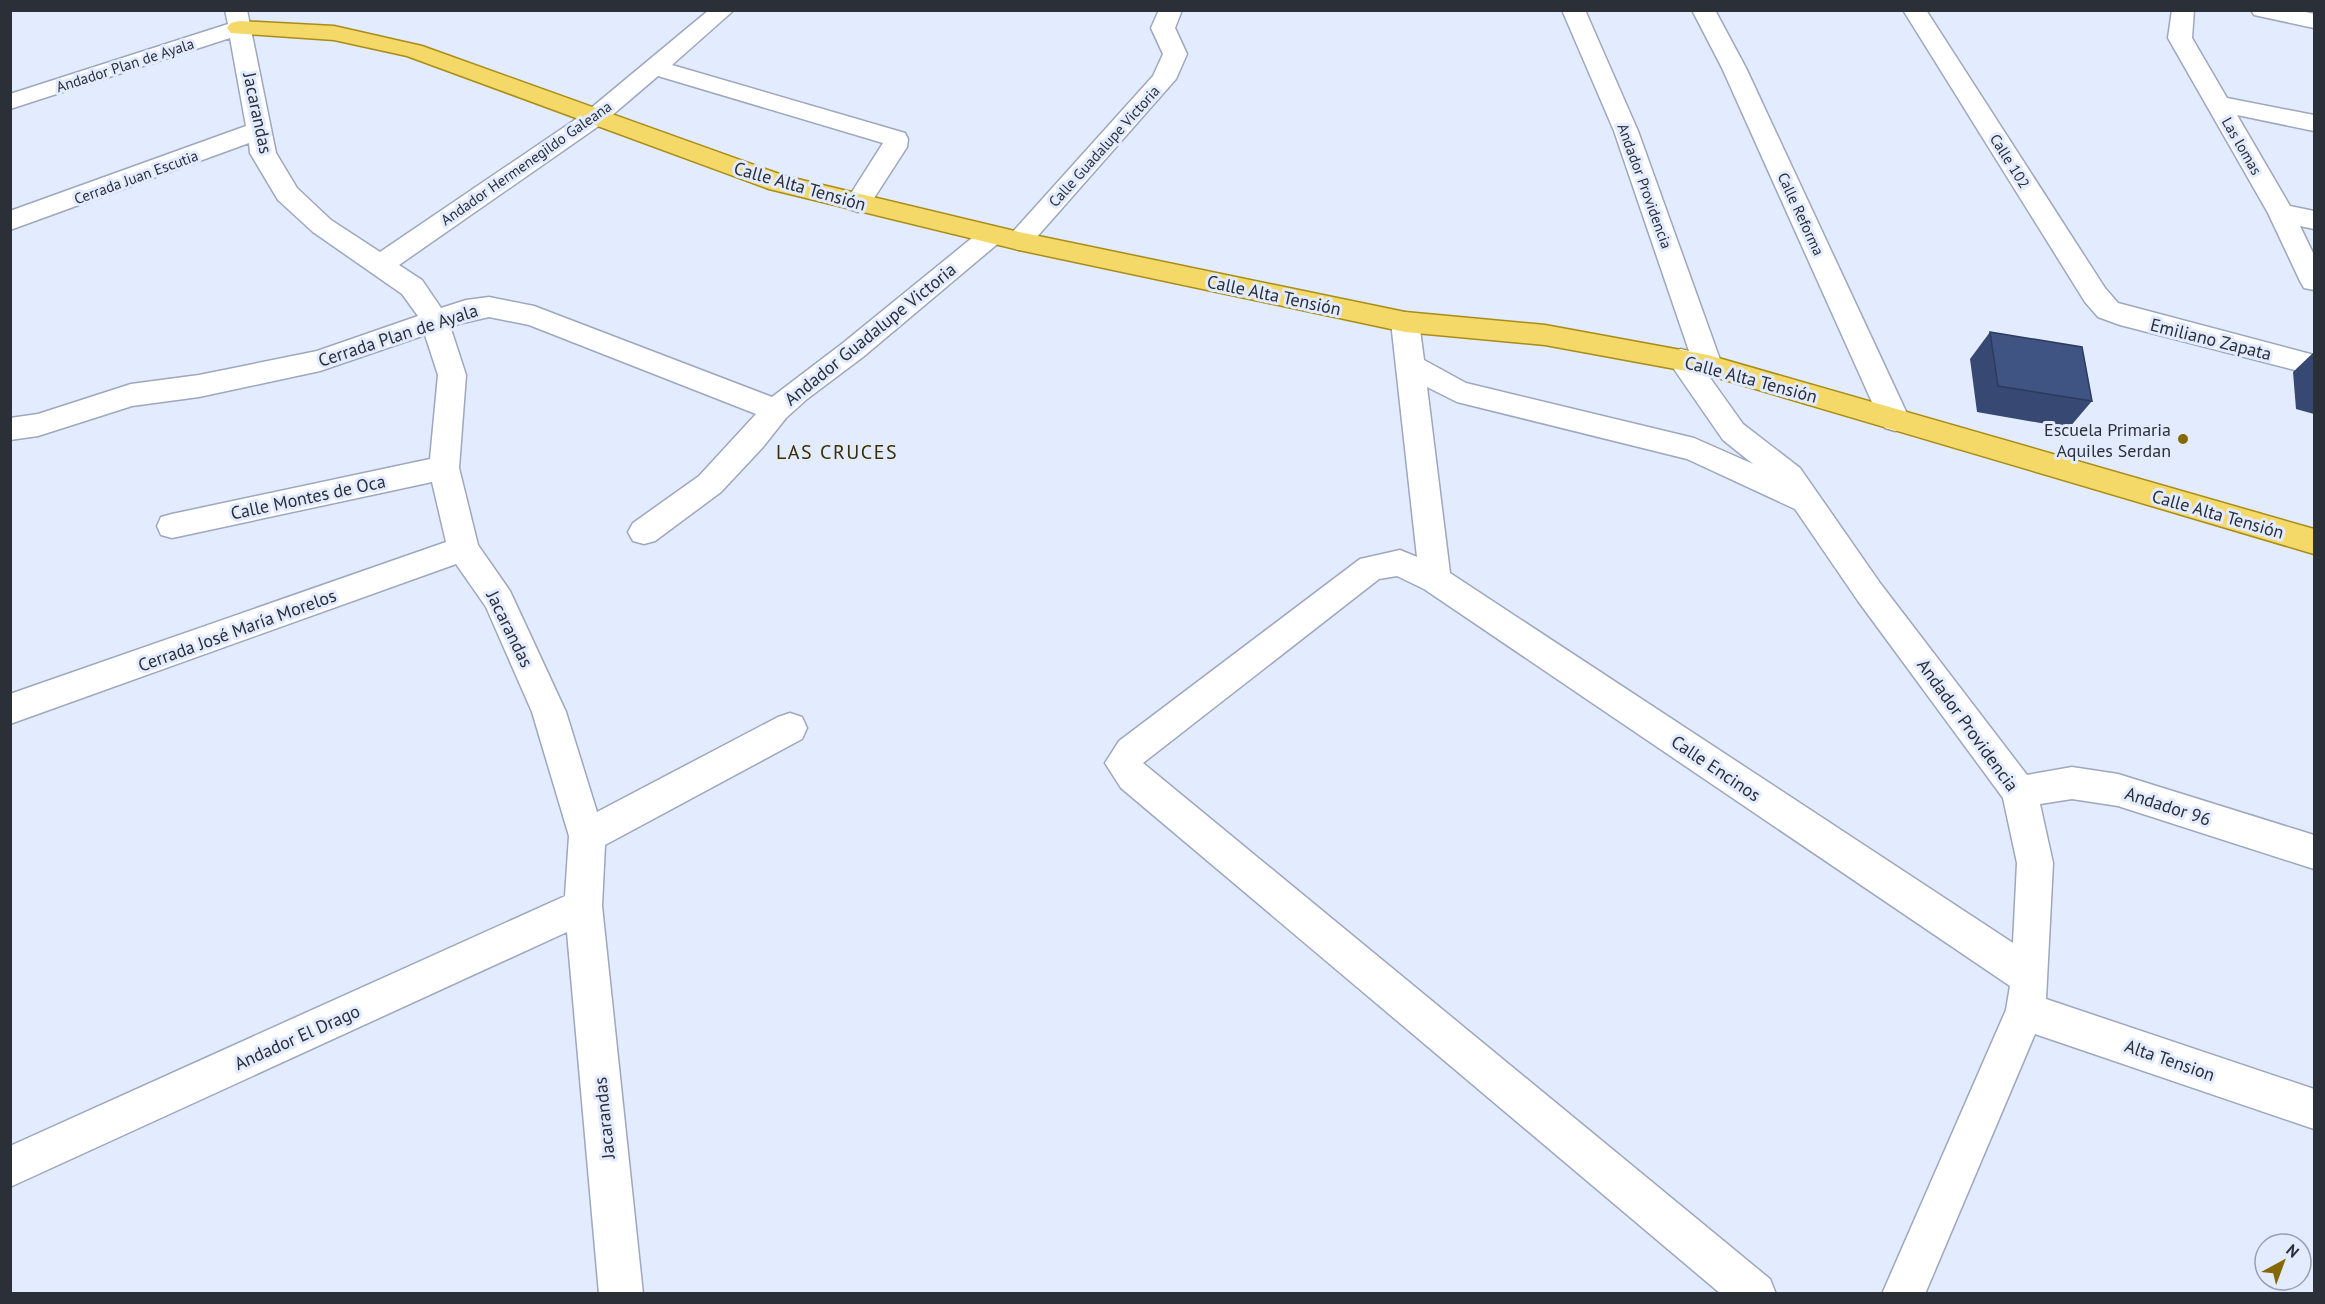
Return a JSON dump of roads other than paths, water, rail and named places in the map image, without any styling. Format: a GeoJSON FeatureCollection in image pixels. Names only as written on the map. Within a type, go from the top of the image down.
{"type":"FeatureCollection","features":[{"type":"Feature","properties":{"kind":"main road","name":"Calle Alta Tensión"},"geometry":{"type":"LineString","coordinates":[[238,19],[334,33],[414,51],[778,183],[1005,238],[1405,322],[1545,335],[1695,362],[2314,542]]}},
{"type":"Feature","properties":{"kind":"street","name":"Andador Hermenegildo Galeana"},"geometry":{"type":"LineString","coordinates":[[382,264],[594,118],[723,10]]}},
{"type":"Feature","properties":{"kind":"street","name":"Calle Guadalupe Victoria"},"geometry":{"type":"LineString","coordinates":[[1005,238],[1164,79],[1174,54],[1163,28],[1171,10]]}},
{"type":"Feature","properties":{"kind":"street","name":"Andador Providencia"},"geometry":{"type":"LineString","coordinates":[[1573,10],[1626,131],[1695,362],[1733,432],[1789,476],[1869,592],[2019,792],[2035,863],[2028,994],[1905,1293]]}},
{"type":"Feature","properties":{"kind":"street","name":"Calle Reforma"},"geometry":{"type":"LineString","coordinates":[[1702,10],[1734,68],[1895,420]]}},
{"type":"Feature","properties":{"kind":"street","name":"Calle 102"},"geometry":{"type":"LineString","coordinates":[[1914,10],[2095,295],[2108,310]]}},
{"type":"Feature","properties":{"kind":"street","name":"Las lomas"},"geometry":{"type":"LineString","coordinates":[[2183,10],[2180,38],[2281,213],[2314,281]]}},
{"type":"Feature","properties":{"kind":"street"},"geometry":{"type":"LineString","coordinates":[[2262,10],[2314,21]]}},
{"type":"Feature","properties":{"kind":"street","name":"Andador Plan de Ayala"},"geometry":{"type":"LineString","coordinates":[[10,102],[238,19]]}},
{"type":"Feature","properties":{"kind":"street","name":"Jacarandas"},"geometry":{"type":"LineString","coordinates":[[238,19],[264,153],[287,194],[322,226],[382,264],[412,287],[435,321],[452,375],[444,468],[463,549],[499,600],[549,712],[587,836],[583,906],[616,1292]]}},
{"type":"Feature","properties":{"kind":"street"},"geometry":{"type":"LineString","coordinates":[[653,68],[896,139],[895,147],[858,203]]}},
{"type":"Feature","properties":{"kind":"street"},"geometry":{"type":"LineString","coordinates":[[2217,104],[2314,123]]}},
{"type":"Feature","properties":{"kind":"street","name":"Cerrada Juan Escutia"},"geometry":{"type":"LineString","coordinates":[[10,221],[260,130]]}},
{"type":"Feature","properties":{"kind":"street"},"geometry":{"type":"LineString","coordinates":[[2281,213],[2314,220]]}},
{"type":"Feature","properties":{"kind":"street","name":"Andador Guadalupe Victoria"},"geometry":{"type":"LineString","coordinates":[[644,532],[710,484],[753,439],[776,410],[1005,238]]}},
{"type":"Feature","properties":{"kind":"street","name":"Cerrada Plan de Ayala"},"geometry":{"type":"LineString","coordinates":[[10,429],[38,425],[131,395],[199,386],[320,361],[466,310],[489,307],[534,316],[776,410]]}},
{"type":"Feature","properties":{"kind":"street","name":"Emiliano Zapata"},"geometry":{"type":"LineString","coordinates":[[2108,310],[2130,318],[2314,365]]}},
{"type":"Feature","properties":{"kind":"street"},"geometry":{"type":"LineString","coordinates":[[1405,322],[1435,580]]}},
{"type":"Feature","properties":{"kind":"street"},"geometry":{"type":"LineString","coordinates":[[1410,365],[1457,391],[1531,411],[1694,449],[1807,503]]}},
{"type":"Feature","properties":{"kind":"street","name":"Calle Montes de Oca"},"geometry":{"type":"LineString","coordinates":[[172,526],[444,468]]}},
{"type":"Feature","properties":{"kind":"street","name":"Cerrada José María Morelos"},"geometry":{"type":"LineString","coordinates":[[10,709],[463,549]]}},
{"type":"Feature","properties":{"kind":"street","name":"Calle Encinos"},"geometry":{"type":"LineString","coordinates":[[1755,1293],[1132,777],[1122,763],[1131,752],[1371,568],[1400,563],[1435,580],[2028,994]]}},
{"type":"Feature","properties":{"kind":"street"},"geometry":{"type":"LineString","coordinates":[[587,836],[790,728]]}},
{"type":"Feature","properties":{"kind":"street","name":"Andador 96"},"geometry":{"type":"LineString","coordinates":[[2019,792],[2072,783],[2118,790],[2314,852]]}},
{"type":"Feature","properties":{"kind":"street","name":"Andador El Drago"},"geometry":{"type":"LineString","coordinates":[[10,1167],[583,906]]}},
{"type":"Feature","properties":{"kind":"street","name":"Alta Tension"},"geometry":{"type":"LineString","coordinates":[[2028,994],[2314,1109]]}},
{"type":"Feature","properties":{"kind":"place","name":"Escuela Primaria Aquiles Serdan"},"geometry":{"type":"Point","coordinates":[2183,439]}},
{"type":"Feature","properties":{"kind":"district","name":"LAS CRUCES"},"geometry":{"type":"Point","coordinates":[837,452]}}]}
